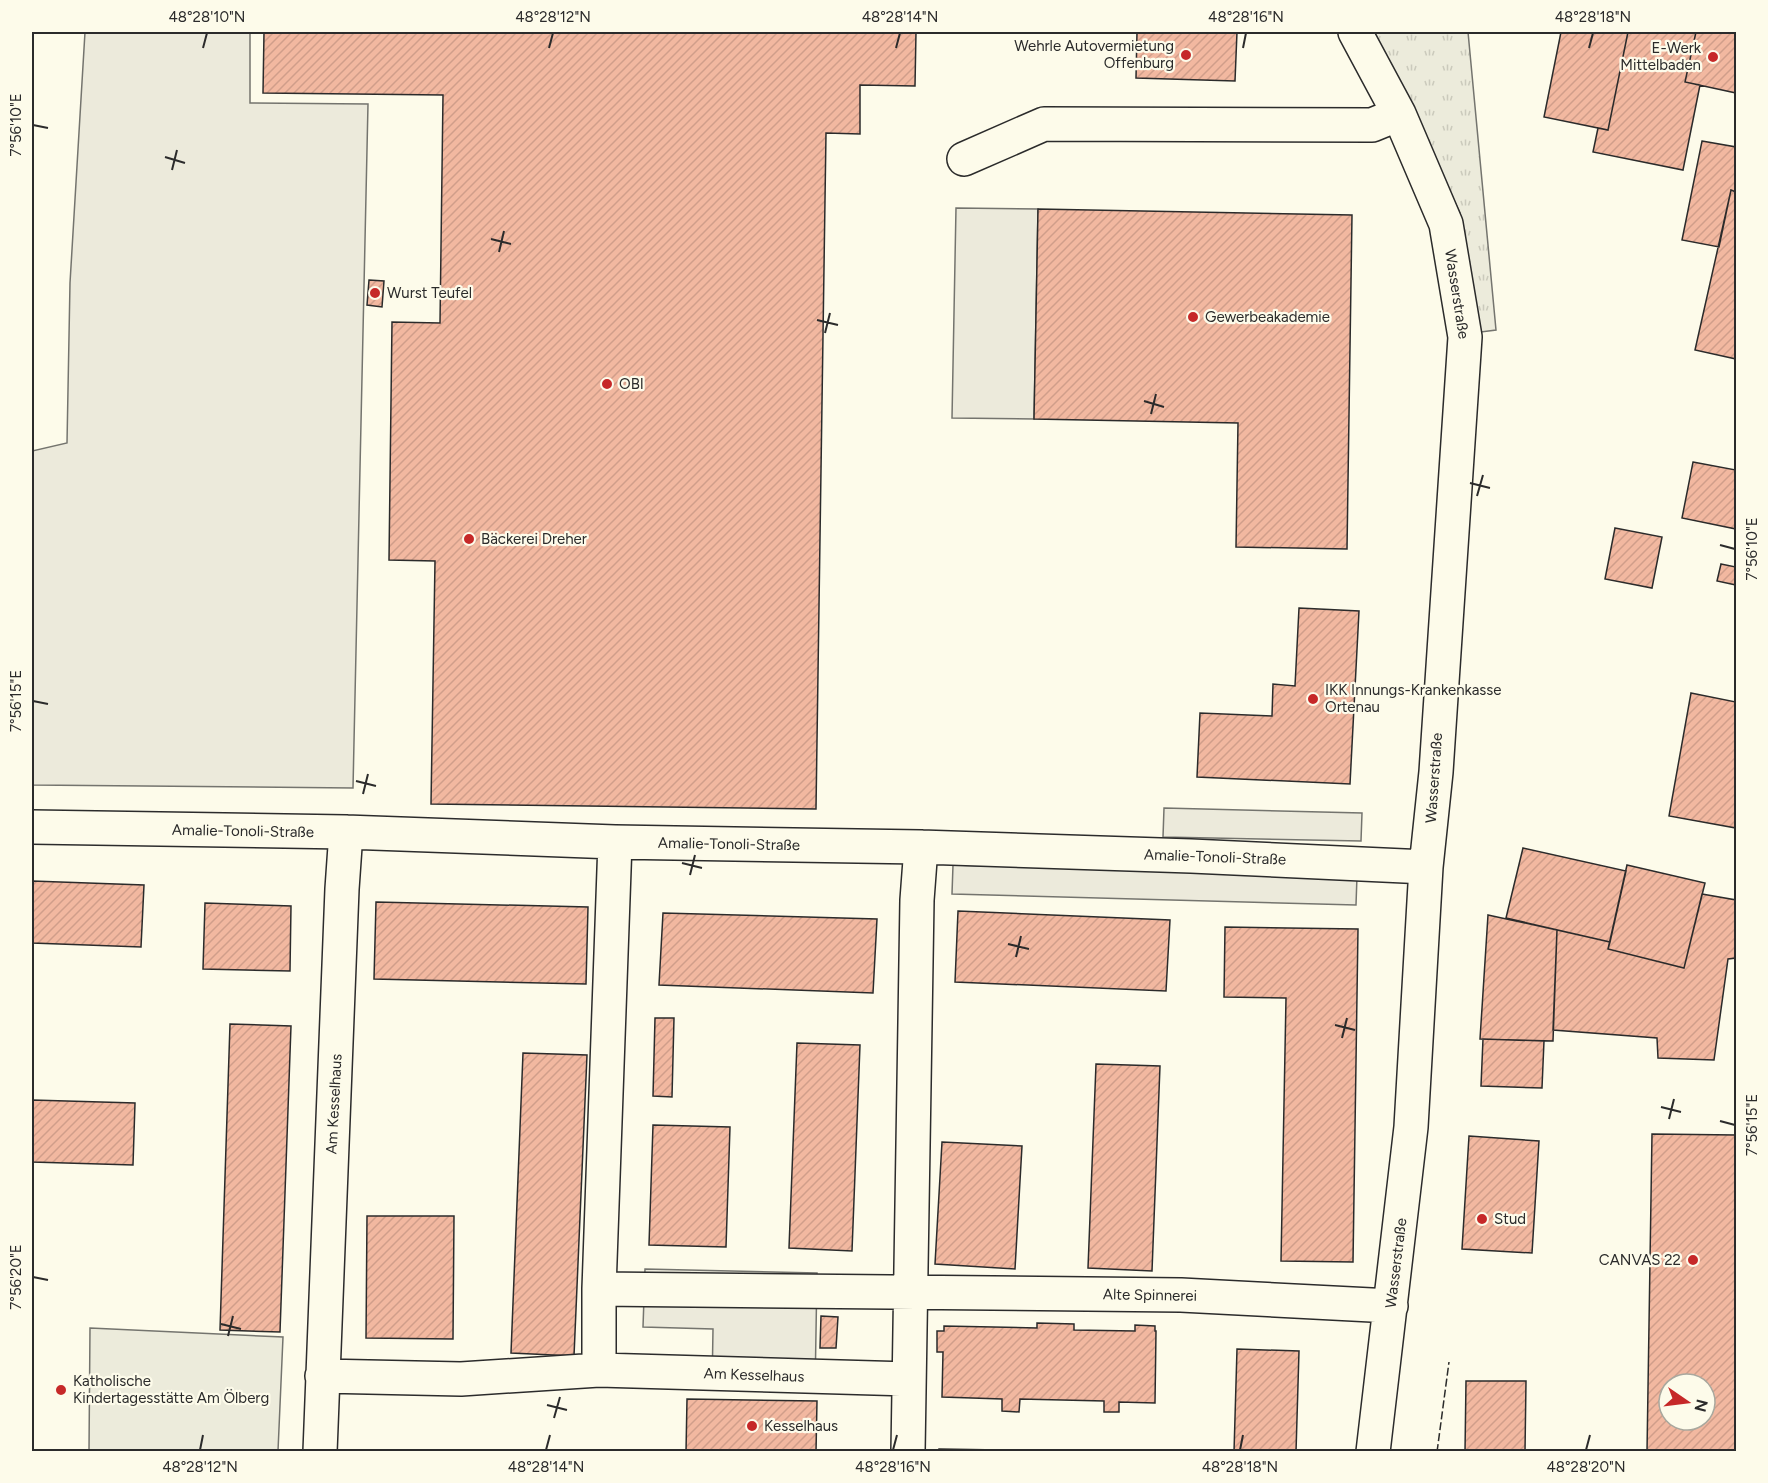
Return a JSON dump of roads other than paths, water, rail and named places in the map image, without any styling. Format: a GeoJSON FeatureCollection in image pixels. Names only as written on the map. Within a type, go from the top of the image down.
{"type":"FeatureCollection","features":[{"type":"Feature","properties":{"kind":"street","name":"Wasserstraße"},"geometry":{"type":"LineString","coordinates":[[1355,32],[1399,114],[1446,224],[1465,337],[1436,772],[1426,867],[1412,1126],[1373,1452]]}},
{"type":"Feature","properties":{"kind":"street"},"geometry":{"type":"LineString","coordinates":[[964,159],[1044,124],[1372,125],[1399,114]]}},
{"type":"Feature","properties":{"kind":"street","name":"Amalie-Tonoli-Straße"},"geometry":{"type":"LineString","coordinates":[[32,827],[346,832],[615,842],[921,847],[1426,867]]}},
{"type":"Feature","properties":{"kind":"street","name":"Am Kesselhaus"},"geometry":{"type":"LineString","coordinates":[[320,1452],[346,832]]}},
{"type":"Feature","properties":{"kind":"street"},"geometry":{"type":"LineString","coordinates":[[599,1370],[599,1289],[615,842]]}},
{"type":"Feature","properties":{"kind":"street"},"geometry":{"type":"LineString","coordinates":[[908,1452],[917,900],[921,847]]}},
{"type":"Feature","properties":{"kind":"street"},"geometry":{"type":"LineString","coordinates":[[599,1289],[909,1291]]}},
{"type":"Feature","properties":{"kind":"street","name":"Alte Spinnerei"},"geometry":{"type":"LineString","coordinates":[[909,1291],[1180,1295],[1391,1306]]}},
{"type":"Feature","properties":{"kind":"street","name":"Am Kesselhaus"},"geometry":{"type":"LineString","coordinates":[[322,1376],[461,1379],[599,1370],[909,1379]]}},
{"type":"Feature","properties":{"kind":"place","name":"Wehrle Autovermietung Offenburg"},"geometry":{"type":"Point","coordinates":[1186,55]}},
{"type":"Feature","properties":{"kind":"place","name":"E-Werk Mittelbaden"},"geometry":{"type":"Point","coordinates":[1713,57]}},
{"type":"Feature","properties":{"kind":"place","name":"Wurst Teufel"},"geometry":{"type":"Point","coordinates":[375,293]}},
{"type":"Feature","properties":{"kind":"place","name":"Gewerbeakademie"},"geometry":{"type":"Point","coordinates":[1193,317]}},
{"type":"Feature","properties":{"kind":"place","name":"OBI"},"geometry":{"type":"Point","coordinates":[607,384]}},
{"type":"Feature","properties":{"kind":"place","name":"Bäckerei Dreher"},"geometry":{"type":"Point","coordinates":[469,539]}},
{"type":"Feature","properties":{"kind":"place","name":"IKK Innungs-Krankenkasse Ortenau"},"geometry":{"type":"Point","coordinates":[1313,699]}},
{"type":"Feature","properties":{"kind":"place","name":"Stud"},"geometry":{"type":"Point","coordinates":[1482,1219]}},
{"type":"Feature","properties":{"kind":"place","name":"CANVAS 22"},"geometry":{"type":"Point","coordinates":[1693,1260]}},
{"type":"Feature","properties":{"kind":"place","name":"Katholische Kindertagesstätte Am Ölberg"},"geometry":{"type":"Point","coordinates":[61,1390]}},
{"type":"Feature","properties":{"kind":"place","name":"Kesselhaus"},"geometry":{"type":"Point","coordinates":[752,1426]}}]}
